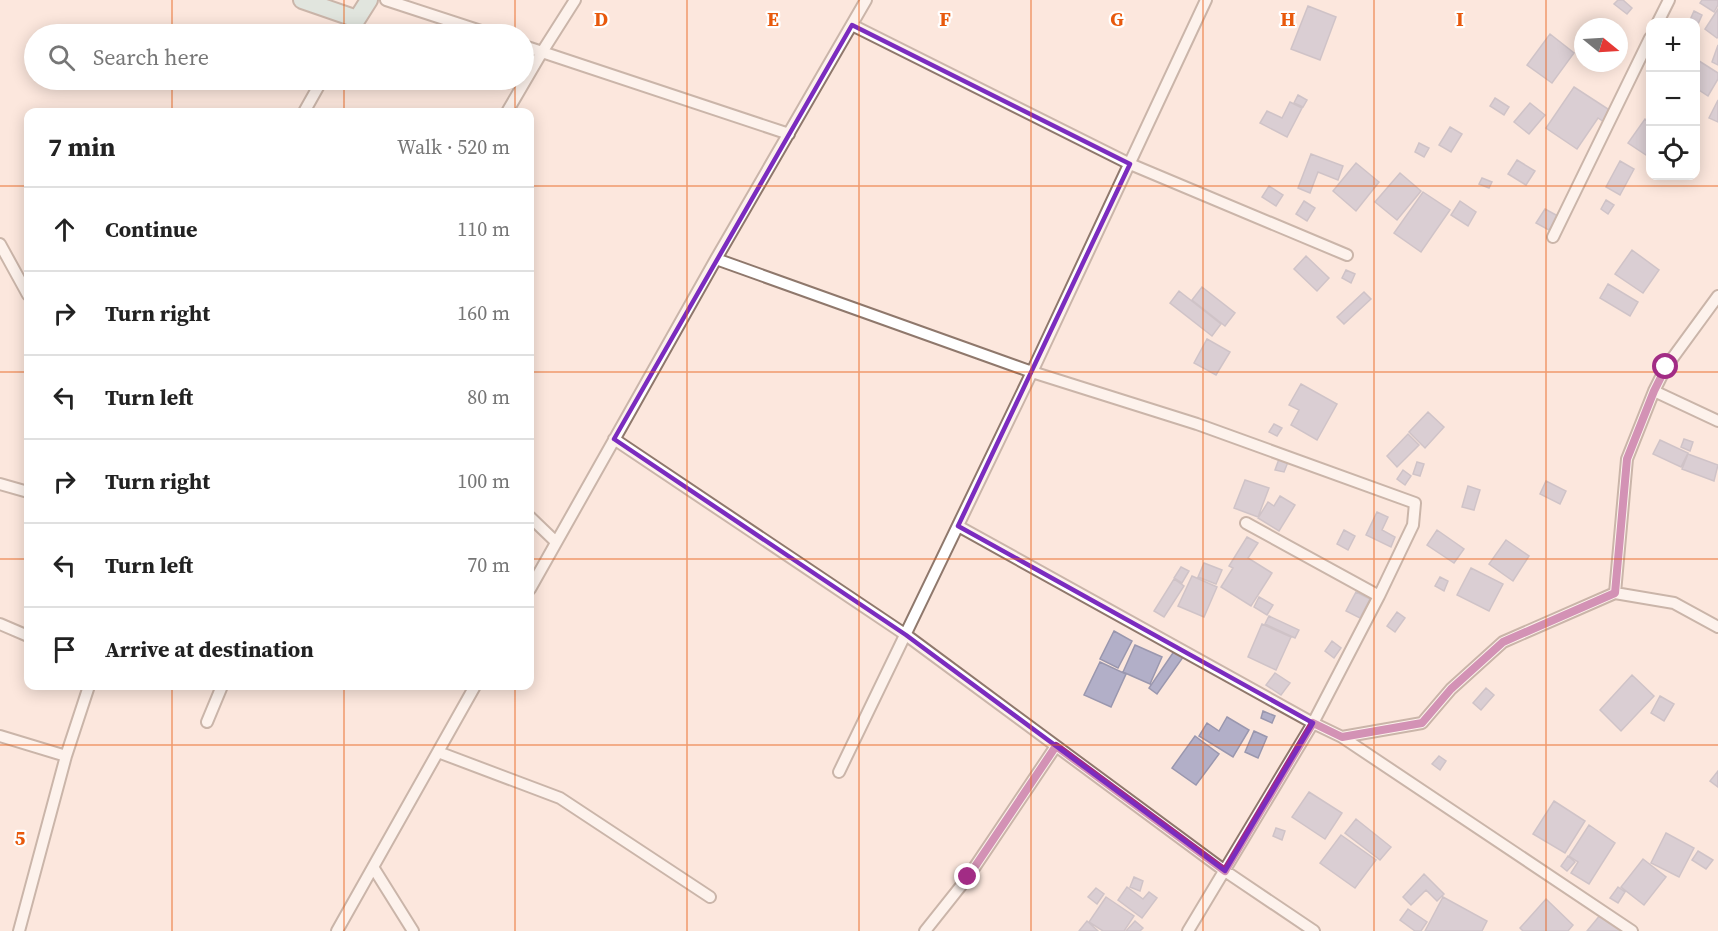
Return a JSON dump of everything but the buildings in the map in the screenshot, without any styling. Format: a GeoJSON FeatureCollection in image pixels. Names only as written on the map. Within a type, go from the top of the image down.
{"type":"FeatureCollection","features":[{"type":"Feature","properties":{"kind":"street"},"geometry":{"type":"LineString","coordinates":[[302,0],[357,18]]}},
{"type":"Feature","properties":{"kind":"street"},"geometry":{"type":"LineString","coordinates":[[354,24],[369,0]]}},
{"type":"Feature","properties":{"kind":"street"},"geometry":{"type":"LineString","coordinates":[[386,0],[459,24]]}},
{"type":"Feature","properties":{"kind":"street"},"geometry":{"type":"LineString","coordinates":[[534,66],[575,0]]}},
{"type":"Feature","properties":{"kind":"street"},"geometry":{"type":"LineString","coordinates":[[534,582],[716,259],[866,0]]}},
{"type":"Feature","properties":{"kind":"street"},"geometry":{"type":"LineString","coordinates":[[839,772],[1032,372],[1206,0]]}},
{"type":"Feature","properties":{"kind":"street"},"geometry":{"type":"LineString","coordinates":[[1660,18],[1669,0]]}},
{"type":"Feature","properties":{"kind":"street"},"geometry":{"type":"LineString","coordinates":[[852,25],[1130,164],[1347,255]]}},
{"type":"Feature","properties":{"kind":"street"},"geometry":{"type":"LineString","coordinates":[[1553,237],[1646,46]]}},
{"type":"Feature","properties":{"kind":"street"},"geometry":{"type":"LineString","coordinates":[[534,49],[789,134]]}},
{"type":"Feature","properties":{"kind":"street"},"geometry":{"type":"LineString","coordinates":[[306,108],[316,90]]}},
{"type":"Feature","properties":{"kind":"street"},"geometry":{"type":"LineString","coordinates":[[509,108],[520,90]]}},
{"type":"Feature","properties":{"kind":"street"},"geometry":{"type":"LineString","coordinates":[[0,244],[24,288]]}},
{"type":"Feature","properties":{"kind":"street"},"geometry":{"type":"LineString","coordinates":[[716,259],[1032,372],[1197,424],[1415,503],[1413,525],[1313,723],[1188,931]]}},
{"type":"Feature","properties":{"kind":"street"},"geometry":{"type":"LineString","coordinates":[[1615,593],[1627,459],[1666,367],[1718,296]]}},
{"type":"Feature","properties":{"kind":"street"},"geometry":{"type":"LineString","coordinates":[[1654,391],[1718,421]]}},
{"type":"Feature","properties":{"kind":"street"},"geometry":{"type":"LineString","coordinates":[[614,439],[906,634],[1225,871],[1314,931]]}},
{"type":"Feature","properties":{"kind":"street"},"geometry":{"type":"LineString","coordinates":[[0,484],[24,491]]}},
{"type":"Feature","properties":{"kind":"street"},"geometry":{"type":"LineString","coordinates":[[534,521],[556,542]]}},
{"type":"Feature","properties":{"kind":"street"},"geometry":{"type":"LineString","coordinates":[[1245,523],[1379,596]]}},
{"type":"Feature","properties":{"kind":"street"},"geometry":{"type":"LineString","coordinates":[[958,526],[1342,737],[1632,931]]}},
{"type":"Feature","properties":{"kind":"street"},"geometry":{"type":"LineString","coordinates":[[1342,737],[1422,723],[1451,689],[1503,642],[1615,593],[1674,603],[1718,627]]}},
{"type":"Feature","properties":{"kind":"street"},"geometry":{"type":"LineString","coordinates":[[0,624],[24,634]]}},
{"type":"Feature","properties":{"kind":"street"},"geometry":{"type":"LineString","coordinates":[[19,931],[66,756],[88,690]]}},
{"type":"Feature","properties":{"kind":"street"},"geometry":{"type":"LineString","coordinates":[[207,722],[220,690]]}},
{"type":"Feature","properties":{"kind":"street"},"geometry":{"type":"LineString","coordinates":[[337,931],[473,690]]}},
{"type":"Feature","properties":{"kind":"street"},"geometry":{"type":"LineString","coordinates":[[0,735],[66,756]]}},
{"type":"Feature","properties":{"kind":"street"},"geometry":{"type":"LineString","coordinates":[[925,931],[968,877],[1056,746]]}},
{"type":"Feature","properties":{"kind":"street"},"geometry":{"type":"LineString","coordinates":[[438,752],[560,798],[710,897]]}},
{"type":"Feature","properties":{"kind":"street"},"geometry":{"type":"LineString","coordinates":[[373,867],[413,931]]}},
{"type":"Feature","properties":{"kind":"highlighted area"},"geometry":{"type":"Polygon","coordinates":[[[852,25],[1130,164],[958,526],[1313,723],[1225,871],[906,635],[614,439],[852,25]]]}},
{"type":"Feature","properties":{"kind":"route"},"geometry":{"type":"LineString","coordinates":[[968,877],[1056,746],[1225,871],[1313,723],[1342,737],[1422,723],[1451,689],[1503,642],[1615,593],[1627,459],[1666,367]]}}]}
